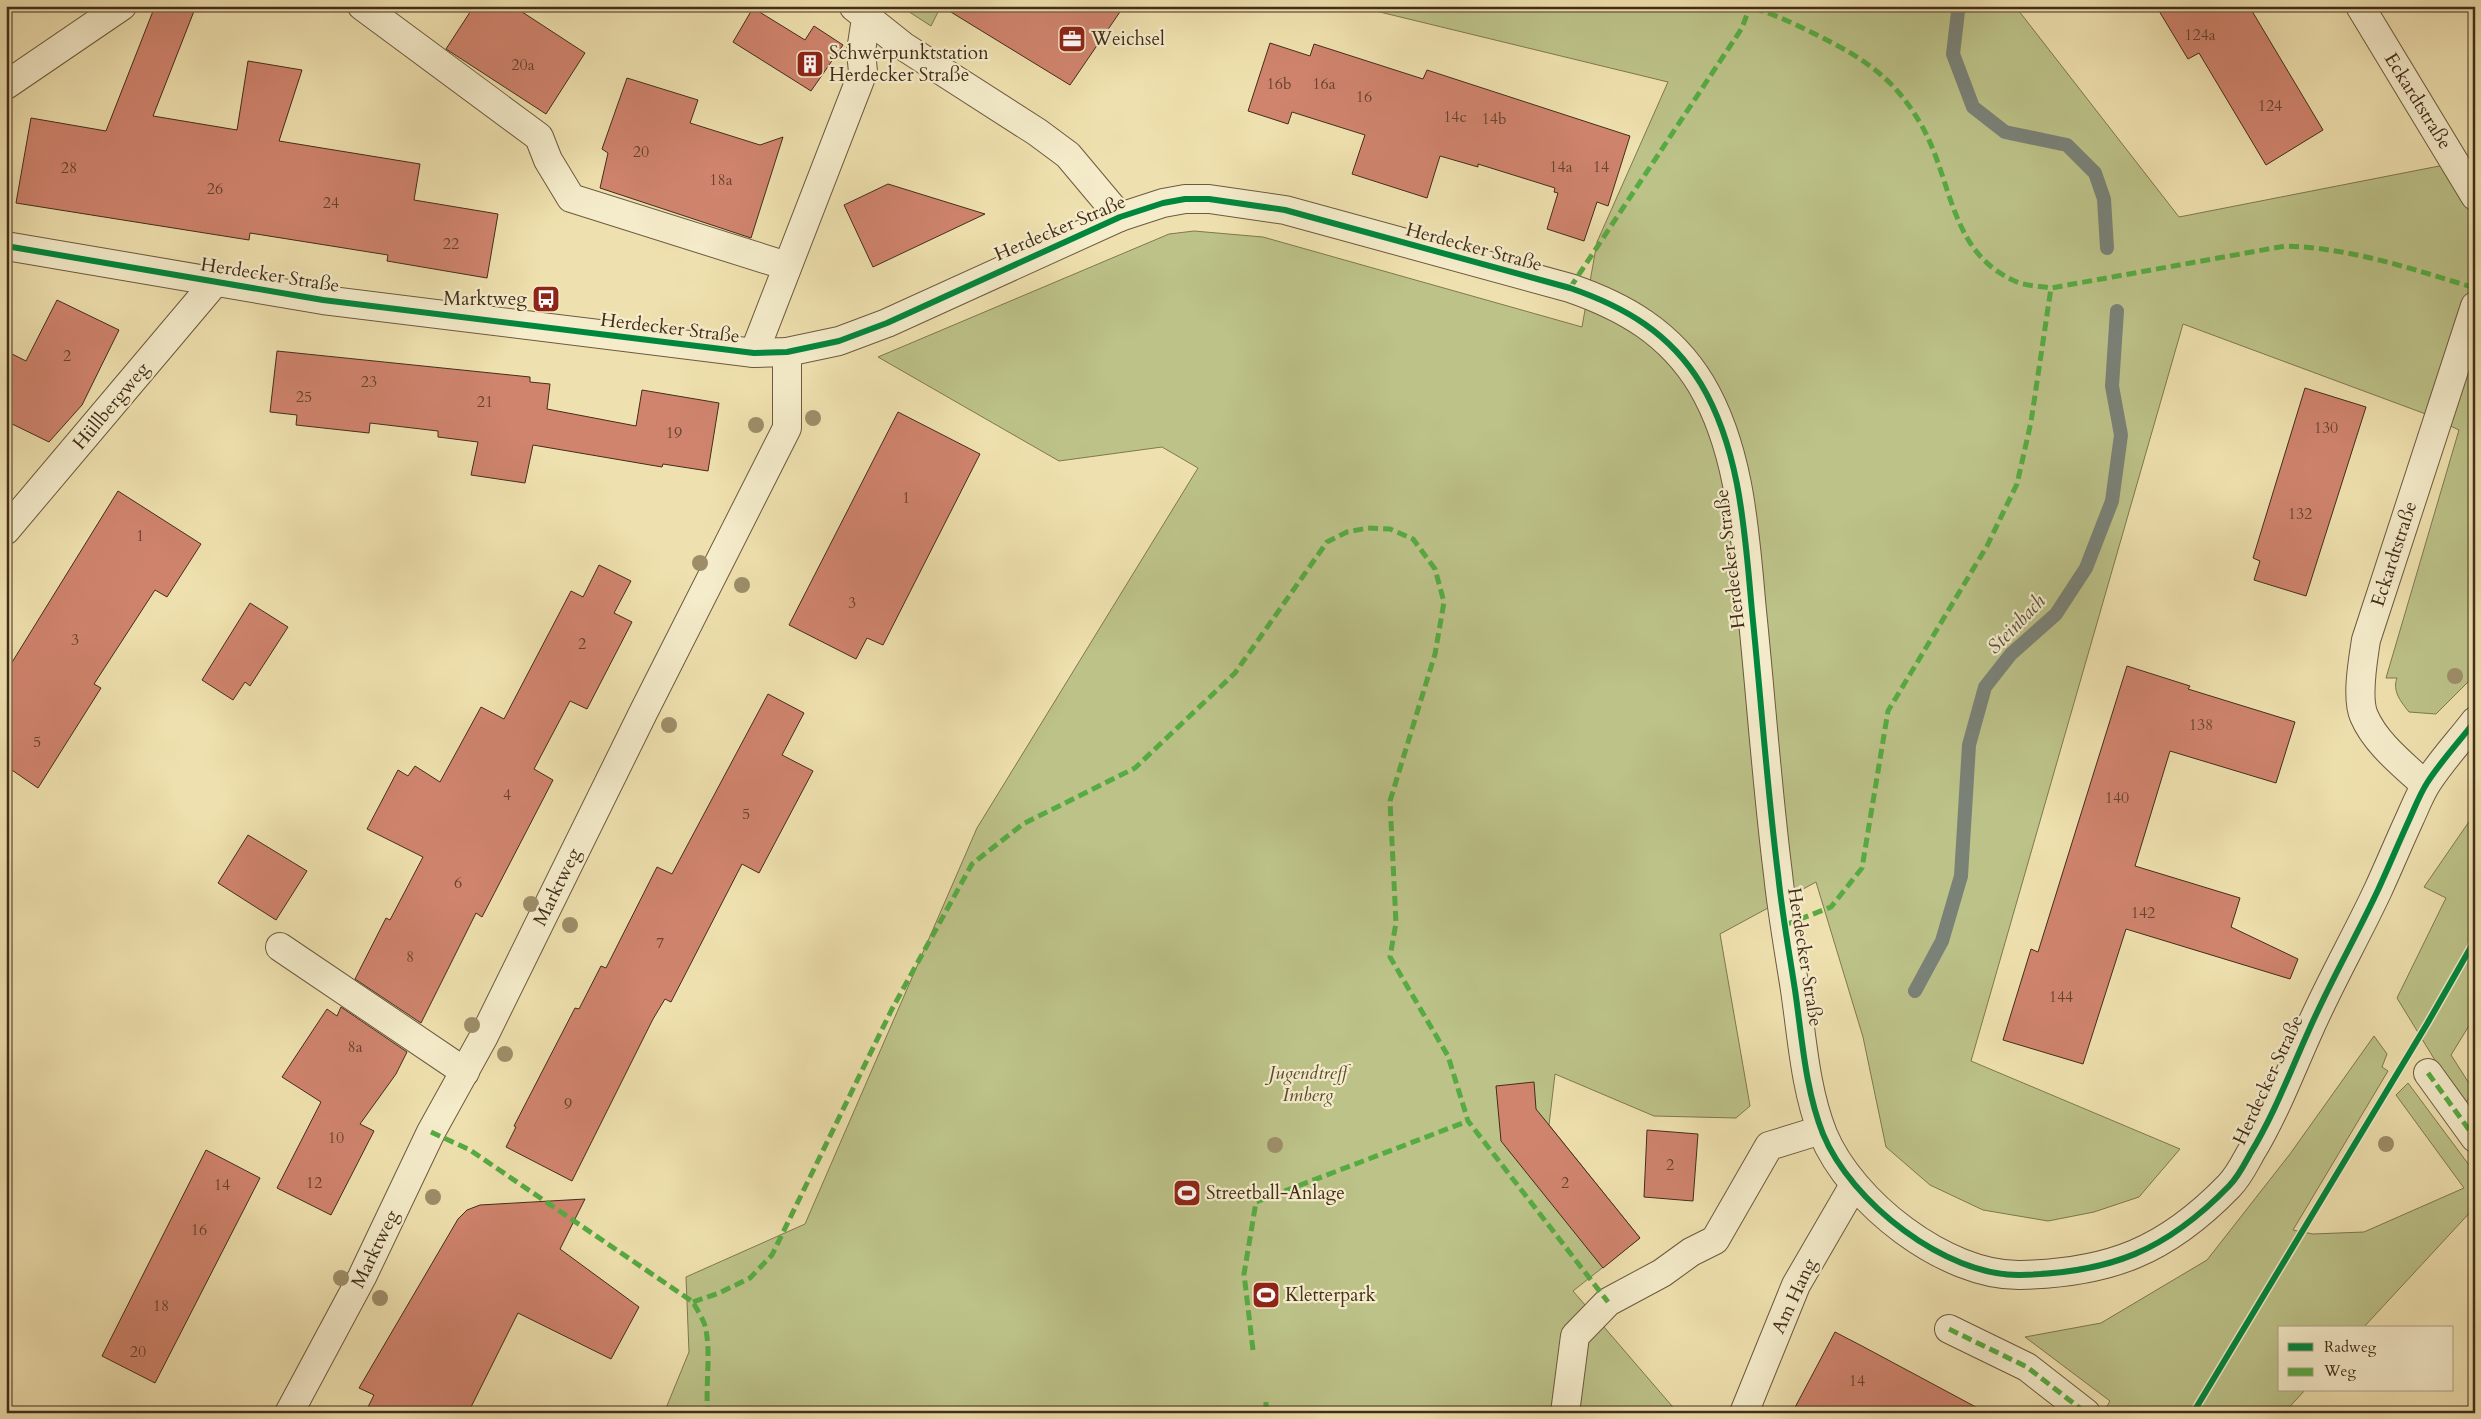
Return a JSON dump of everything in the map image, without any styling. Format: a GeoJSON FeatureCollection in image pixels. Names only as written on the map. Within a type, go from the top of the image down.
{"type":"FeatureCollection","features":[{"type":"Feature","properties":{"kind":"street"},"geometry":{"type":"LineString","coordinates":[[6,85],[122,6]]}},
{"type":"Feature","properties":{"kind":"street"},"geometry":{"type":"LineString","coordinates":[[362,6],[538,137],[548,160],[571,198],[583,211],[692,243],[787,266]]}},
{"type":"Feature","properties":{"kind":"street","name":"Eckardtstraße"},"geometry":{"type":"LineString","coordinates":[[2360,6],[2475,196]]}},
{"type":"Feature","properties":{"kind":"street"},"geometry":{"type":"LineString","coordinates":[[859,12],[903,46],[1038,132],[1068,155],[1120,217]]}},
{"type":"Feature","properties":{"kind":"street"},"geometry":{"type":"LineString","coordinates":[[754,353],[863,72],[859,12]]}},
{"type":"Feature","properties":{"kind":"street","name":"Herdecker Straße"},"geometry":{"type":"LineString","coordinates":[[6,246],[323,300],[754,353],[787,352],[839,341],[887,323],[1120,217],[1185,199],[1209,200],[1285,210],[1570,288],[1602,299],[1628,312],[1658,333],[1701,383],[1719,422],[1741,498],[1777,873],[1810,1087],[1821,1130],[1835,1161],[1854,1185],[1890,1220],[1915,1239],[1939,1252],[2011,1275],[2086,1270],[2121,1261],[2155,1247],[2199,1214],[2233,1182],[2265,1130],[2329,986],[2374,897],[2425,785],[2475,721]]}},
{"type":"Feature","properties":{"kind":"street","name":"Hüllbergweg"},"geometry":{"type":"LineString","coordinates":[[6,530],[216,282]]}},
{"type":"Feature","properties":{"kind":"street","name":"Eckardtstraße"},"geometry":{"type":"LineString","coordinates":[[2425,785],[2385,748],[2364,716],[2361,680],[2366,640],[2475,306]]}},
{"type":"Feature","properties":{"kind":"street","name":"Marktweg"},"geometry":{"type":"LineString","coordinates":[[289,1413],[362,1277],[431,1132],[484,1038],[643,713],[788,428],[787,352]]}},
{"type":"Feature","properties":{"kind":"street"},"geometry":{"type":"LineString","coordinates":[[280,947],[464,1072]]}},
{"type":"Feature","properties":{"kind":"street"},"geometry":{"type":"LineString","coordinates":[[2428,1073],[2475,1138]]}},
{"type":"Feature","properties":{"kind":"street"},"geometry":{"type":"LineString","coordinates":[[1565,1413],[1575,1336],[1608,1302],[1662,1273],[1691,1252],[1715,1240],[1769,1146],[1821,1130]]}},
{"type":"Feature","properties":{"kind":"street","name":"Am Hang"},"geometry":{"type":"LineString","coordinates":[[1744,1413],[1796,1285],[1854,1185]]}},
{"type":"Feature","properties":{"kind":"street"},"geometry":{"type":"LineString","coordinates":[[1949,1329],[2027,1367],[2086,1413]]}},
{"type":"Feature","properties":{"kind":"green space"},"geometry":{"type":"Polygon","coordinates":[[[900,6],[941,6],[931,26],[900,6]]]}},
{"type":"Feature","properties":{"kind":"green space","name":"Jugendtreff Imberg"},"geometry":{"type":"Polygon","coordinates":[[[1355,6],[2015,6],[2179,217],[2475,159],[2475,675],[2436,714],[2409,712],[2396,692],[2397,678],[2386,678],[2459,430],[2423,413],[2183,324],[1971,1061],[2180,1149],[2139,1197],[2094,1212],[2048,1221],[1983,1210],[1930,1185],[1886,1147],[1863,1037],[1816,882],[1720,934],[1750,1106],[1736,1118],[1654,1116],[1555,1074],[1549,1125],[1640,1238],[1573,1291],[1678,1413],[664,1413],[689,1352],[686,1277],[805,1224],[977,828],[1198,468],[1162,447],[1059,461],[878,357],[1169,234],[1194,231],[1263,237],[1582,327],[1597,242],[1668,82],[1355,6]]]}},
{"type":"Feature","properties":{"kind":"green space"},"geometry":{"type":"Polygon","coordinates":[[[2475,813],[2475,1016],[2451,1055],[2474,1091],[2465,1104],[2433,1057],[2397,998],[2446,898],[2424,887],[2475,813]]]}},
{"type":"Feature","properties":{"kind":"green space"},"geometry":{"type":"Polygon","coordinates":[[[2374,1036],[2387,1054],[2382,1067],[2388,1071],[2293,1230],[2313,1234],[2364,1232],[2464,1188],[2396,1095],[2408,1083],[2475,1173],[2475,1207],[2365,1326],[2278,1326],[2278,1392],[2303,1392],[2284,1413],[2103,1413],[2110,1401],[2025,1337],[2101,1323],[2207,1260],[2290,1154],[2374,1036]]]}},
{"type":"Feature","properties":{"kind":"building"},"geometry":{"type":"Polygon","coordinates":[[[155,6],[196,6],[153,116],[237,130],[248,61],[302,70],[279,141],[420,164],[414,200],[498,214],[487,278],[387,261],[388,255],[250,233],[249,240],[16,203],[31,118],[106,131],[155,6]]]}},
{"type":"Feature","properties":{"kind":"building"},"geometry":{"type":"Polygon","coordinates":[[[474,6],[513,6],[585,53],[546,114],[446,49],[474,6]]]}},
{"type":"Feature","properties":{"kind":"building"},"geometry":{"type":"Polygon","coordinates":[[[941,6],[1124,6],[1070,85],[941,6]]]}},
{"type":"Feature","properties":{"kind":"building"},"geometry":{"type":"Polygon","coordinates":[[[2156,6],[2249,6],[2323,130],[2266,165],[2199,53],[2188,59],[2156,6]]]}},
{"type":"Feature","properties":{"kind":"building"},"geometry":{"type":"Polygon","coordinates":[[[753,8],[805,40],[814,26],[843,45],[811,91],[733,42],[753,8]]]}},
{"type":"Feature","properties":{"kind":"building"},"geometry":{"type":"Polygon","coordinates":[[[1270,43],[1310,56],[1314,44],[1423,79],[1427,70],[1630,136],[1608,206],[1597,202],[1584,241],[1547,229],[1558,193],[1554,192],[1555,188],[1478,164],[1478,167],[1440,156],[1427,198],[1352,174],[1365,135],[1292,112],[1288,124],[1248,111],[1270,43]]]}},
{"type":"Feature","properties":{"kind":"building"},"geometry":{"type":"Polygon","coordinates":[[[627,78],[698,100],[690,123],[760,145],[783,137],[751,238],[600,188],[608,153],[602,149],[627,78]]]}},
{"type":"Feature","properties":{"kind":"building"},"geometry":{"type":"Polygon","coordinates":[[[888,184],[985,214],[873,267],[844,205],[888,184]]]}},
{"type":"Feature","properties":{"kind":"building"},"geometry":{"type":"Polygon","coordinates":[[[57,300],[119,330],[82,405],[49,442],[6,421],[6,351],[26,361],[57,300]]]}},
{"type":"Feature","properties":{"kind":"building"},"geometry":{"type":"Polygon","coordinates":[[[277,351],[530,377],[530,382],[550,384],[547,409],[636,426],[642,390],[719,403],[708,471],[663,464],[662,467],[533,445],[525,483],[471,475],[478,442],[438,437],[438,431],[370,423],[369,433],[296,425],[297,415],[270,412],[277,351]]]}},
{"type":"Feature","properties":{"kind":"building"},"geometry":{"type":"Polygon","coordinates":[[[2305,388],[2366,407],[2306,596],[2254,580],[2260,561],[2253,558],[2305,388]]]}},
{"type":"Feature","properties":{"kind":"building"},"geometry":{"type":"Polygon","coordinates":[[[898,412],[980,454],[883,645],[867,638],[856,659],[789,625],[898,412]]]}},
{"type":"Feature","properties":{"kind":"building"},"geometry":{"type":"Polygon","coordinates":[[[118,491],[201,544],[167,597],[155,590],[94,684],[101,688],[38,788],[6,766],[6,672],[118,491]]]}},
{"type":"Feature","properties":{"kind":"building"},"geometry":{"type":"Polygon","coordinates":[[[599,565],[631,581],[614,613],[632,622],[587,709],[570,701],[534,769],[553,780],[482,917],[476,913],[421,1023],[355,979],[386,918],[390,920],[423,857],[367,829],[398,770],[408,776],[415,766],[440,782],[481,707],[504,719],[571,591],[583,597],[599,565]]]}},
{"type":"Feature","properties":{"kind":"building"},"geometry":{"type":"Polygon","coordinates":[[[250,603],[288,627],[250,686],[245,682],[233,700],[202,680],[250,603]]]}},
{"type":"Feature","properties":{"kind":"building"},"geometry":{"type":"Polygon","coordinates":[[[2127,666],[2190,686],[2188,689],[2295,722],[2276,783],[2170,751],[2135,866],[2240,898],[2231,927],[2298,959],[2290,979],[2126,929],[2083,1064],[2003,1040],[2031,949],[2038,952],[2127,666]]]}},
{"type":"Feature","properties":{"kind":"building"},"geometry":{"type":"Polygon","coordinates":[[[768,694],[804,713],[782,755],[813,771],[759,873],[742,864],[671,1002],[665,999],[653,1019],[572,1181],[506,1147],[516,1127],[514,1126],[575,1008],[579,1009],[601,966],[606,968],[657,867],[672,874],[768,694]]]}},
{"type":"Feature","properties":{"kind":"building"},"geometry":{"type":"Polygon","coordinates":[[[248,835],[307,871],[276,920],[218,883],[248,835]]]}},
{"type":"Feature","properties":{"kind":"building"},"geometry":{"type":"Polygon","coordinates":[[[341,1007],[407,1052],[396,1074],[360,1124],[374,1131],[331,1215],[277,1188],[321,1102],[282,1077],[327,1009],[337,1016],[341,1007]]]}},
{"type":"Feature","properties":{"kind":"building"},"geometry":{"type":"Polygon","coordinates":[[[1534,1082],[1536,1109],[1640,1238],[1603,1268],[1501,1141],[1496,1086],[1534,1082]]]}},
{"type":"Feature","properties":{"kind":"building"},"geometry":{"type":"Polygon","coordinates":[[[1647,1130],[1698,1134],[1693,1201],[1644,1197],[1647,1130]]]}},
{"type":"Feature","properties":{"kind":"building"},"geometry":{"type":"Polygon","coordinates":[[[206,1150],[260,1178],[155,1383],[102,1356],[206,1150]]]}},
{"type":"Feature","properties":{"kind":"building"},"geometry":{"type":"Polygon","coordinates":[[[585,1199],[560,1249],[639,1307],[611,1359],[518,1313],[468,1413],[365,1413],[374,1395],[359,1388],[458,1219],[467,1210],[480,1205],[585,1199]]]}},
{"type":"Feature","properties":{"kind":"building"},"geometry":{"type":"Polygon","coordinates":[[[1835,1332],[1862,1346],[1987,1413],[1792,1413],[1835,1332]]]}},
{"type":"Feature","properties":{"kind":"waterway","name":"Steinbach"},"geometry":{"type":"LineString","coordinates":[[1956,6],[1958,12],[1953,54],[1973,107],[2005,132],[2067,145],[2095,173],[2104,199],[2107,248]]}},
{"type":"Feature","properties":{"kind":"waterway","name":"Steinbach"},"geometry":{"type":"LineString","coordinates":[[1915,991],[1942,941],[1961,876],[1969,745],[1985,687],[2011,654],[2056,614],[2086,568],[2112,501],[2121,435],[2112,386],[2117,311]]}},
{"type":"Feature","properties":{"kind":"marked path"},"geometry":{"type":"LineString","coordinates":[[1739,6],[1769,13],[1817,35],[1865,62],[1890,83],[1902,96],[1923,128],[1933,149],[1956,215],[1978,254],[1995,270],[2017,282],[2051,288],[2285,246],[2358,255],[2475,288]]}},
{"type":"Feature","properties":{"kind":"marked path"},"geometry":{"type":"LineString","coordinates":[[1570,288],[1742,28],[1750,6]]}},
{"type":"Feature","properties":{"kind":"marked path"},"geometry":{"type":"LineString","coordinates":[[1785,925],[1831,907],[1862,868],[1888,711],[1987,546],[2017,484],[2031,422],[2051,288]]}},
{"type":"Feature","properties":{"kind":"marked path"},"geometry":{"type":"LineString","coordinates":[[693,1302],[719,1293],[750,1278],[772,1255],[892,1009],[972,864],[1023,824],[1135,768],[1235,673],[1327,542],[1347,532],[1368,528],[1390,529],[1413,539],[1435,569],[1444,602],[1435,654],[1390,801],[1396,923],[1390,957],[1448,1056],[1468,1121],[1608,1302]]}},
{"type":"Feature","properties":{"kind":"marked path"},"geometry":{"type":"LineString","coordinates":[[2428,1073],[2475,1138]]}},
{"type":"Feature","properties":{"kind":"marked path"},"geometry":{"type":"LineString","coordinates":[[1253,1350],[1244,1274],[1256,1202],[1468,1121]]}},
{"type":"Feature","properties":{"kind":"marked path"},"geometry":{"type":"LineString","coordinates":[[431,1132],[470,1150],[693,1302],[706,1330],[708,1413]]}},
{"type":"Feature","properties":{"kind":"marked path"},"geometry":{"type":"LineString","coordinates":[[1949,1329],[2027,1367],[2086,1413]]}},
{"type":"Feature","properties":{"kind":"marked path"},"geometry":{"type":"LineString","coordinates":[[1266,1402],[1266,1413]]}},
{"type":"Feature","properties":{"kind":"cycle path"},"geometry":{"type":"LineString","coordinates":[[6,246],[323,300],[754,353],[787,352],[839,341],[887,323],[1120,217],[1163,203],[1185,199],[1209,199],[1285,210],[1570,288],[1590,295],[1627,313],[1660,336],[1689,366],[1701,384],[1714,410],[1725,437],[1733,465],[1747,553],[1771,809],[1782,903],[1808,1081],[1823,1134],[1836,1160],[1855,1185],[1878,1209],[1932,1249],[1962,1263],[1991,1272],[2020,1275],[2052,1273],[2109,1263],[2135,1254],[2159,1242],[2182,1227],[2206,1208],[2232,1182],[2243,1167],[2274,1109],[2317,1012],[2378,890],[2422,792],[2438,767],[2475,721]]}},
{"type":"Feature","properties":{"kind":"cycle path"},"geometry":{"type":"LineString","coordinates":[[2193,1413],[2427,1024],[2475,940]]}},
{"type":"Feature","properties":{"kind":"place","name":"Weichsel"},"geometry":{"type":"Point","coordinates":[1072,39]}},
{"type":"Feature","properties":{"kind":"place","name":"Schwerpunktstation Herdecker Straße"},"geometry":{"type":"Point","coordinates":[810,64]}},
{"type":"Feature","properties":{"kind":"place","name":"Marktweg"},"geometry":{"type":"Point","coordinates":[546,299]}},
{"type":"Feature","properties":{"kind":"place","name":"Streetball-Anlage"},"geometry":{"type":"Point","coordinates":[1187,1193]}},
{"type":"Feature","properties":{"kind":"place","name":"Kletterpark"},"geometry":{"type":"Point","coordinates":[1266,1295]}}]}
